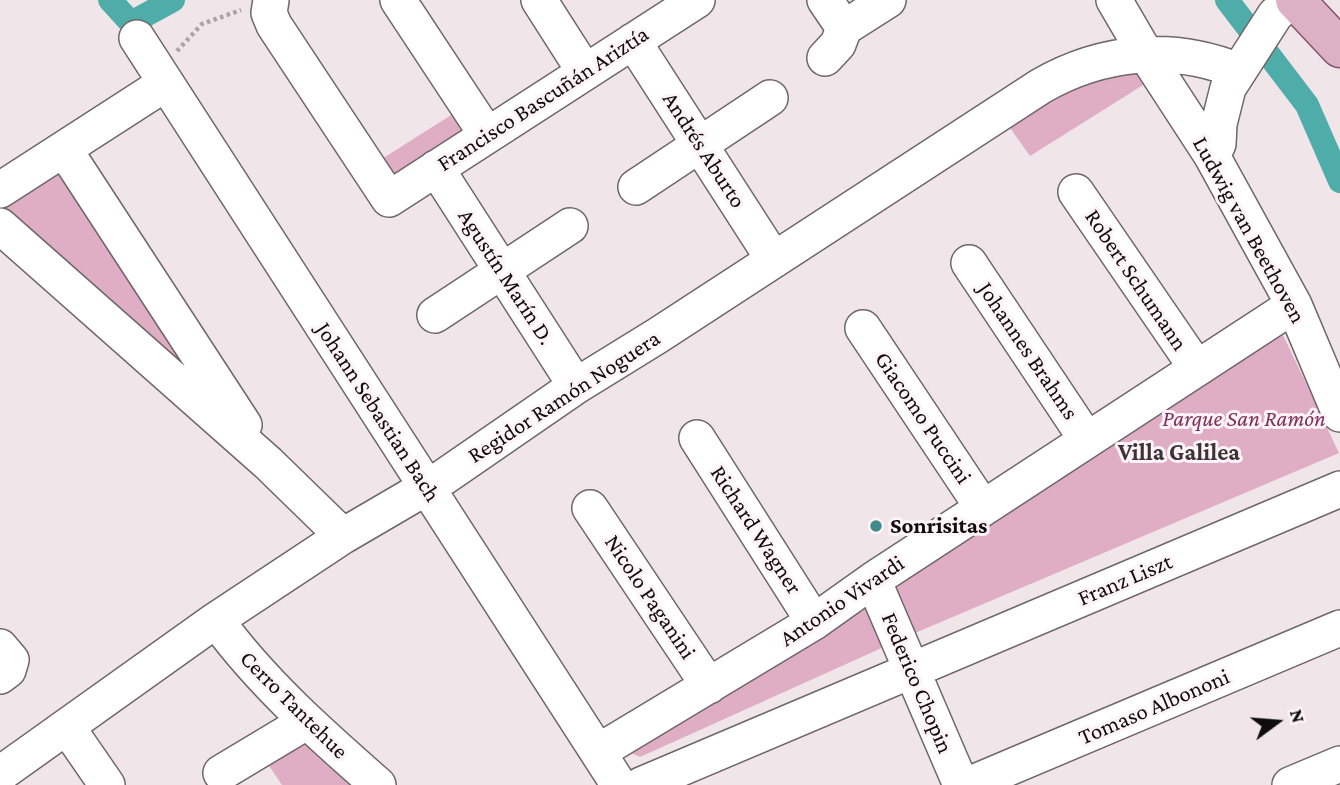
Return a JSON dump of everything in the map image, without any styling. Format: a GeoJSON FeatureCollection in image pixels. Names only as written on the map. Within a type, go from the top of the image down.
{"type":"FeatureCollection","features":[{"type":"Feature","properties":{"kind":"main road"},"geometry":{"type":"LineString","coordinates":[[1293,0],[1340,48]]}},
{"type":"Feature","properties":{"kind":"street"},"geometry":{"type":"LineString","coordinates":[[398,0],[487,135]]}},
{"type":"Feature","properties":{"kind":"street"},"geometry":{"type":"LineString","coordinates":[[539,0],[585,72]]}},
{"type":"Feature","properties":{"kind":"street"},"geometry":{"type":"LineString","coordinates":[[825,58],[838,44],[834,14],[888,0]]}},
{"type":"Feature","properties":{"kind":"street","name":"Ludwig van Beethoven"},"geometry":{"type":"LineString","coordinates":[[1115,0],[1144,53],[1212,156],[1294,305],[1340,414]]}},
{"type":"Feature","properties":{"kind":"street"},"geometry":{"type":"LineString","coordinates":[[1212,156],[1218,145],[1219,124],[1228,88],[1275,15],[1293,0]]}},
{"type":"Feature","properties":{"kind":"street","name":"Francisco Bascuñán Ariztía"},"geometry":{"type":"LineString","coordinates":[[270,3],[274,25],[388,199],[633,41],[684,4]]}},
{"type":"Feature","properties":{"kind":"street","name":"Johann Sebastian Bach"},"geometry":{"type":"LineString","coordinates":[[137,38],[619,785]]}},
{"type":"Feature","properties":{"kind":"street","name":"Andrés Aburto"},"geometry":{"type":"LineString","coordinates":[[633,41],[774,260]]}},
{"type":"Feature","properties":{"kind":"street","name":"Regidor Ramón Noguera"},"geometry":{"type":"LineString","coordinates":[[0,774],[216,620],[343,536],[427,487],[576,386],[1063,73],[1107,59],[1144,53],[1212,61],[1238,71]]}},
{"type":"Feature","properties":{"kind":"street"},"geometry":{"type":"LineString","coordinates":[[0,190],[64,149],[162,77]]}},
{"type":"Feature","properties":{"kind":"street"},"geometry":{"type":"LineString","coordinates":[[636,187],[770,98]]}},
{"type":"Feature","properties":{"kind":"street"},"geometry":{"type":"LineString","coordinates":[[64,149],[268,463]]}},
{"type":"Feature","properties":{"kind":"street","name":"Agustín Marín D."},"geometry":{"type":"LineString","coordinates":[[436,169],[576,386]]}},
{"type":"Feature","properties":{"kind":"street","name":"Robert Schumann"},"geometry":{"type":"LineString","coordinates":[[1076,192],[1196,367]]}},
{"type":"Feature","properties":{"kind":"street"},"geometry":{"type":"LineString","coordinates":[[0,226],[268,463],[343,536]]}},
{"type":"Feature","properties":{"kind":"street"},"geometry":{"type":"LineString","coordinates":[[435,314],[570,226]]}},
{"type":"Feature","properties":{"kind":"street","name":"Johannes Brahms"},"geometry":{"type":"LineString","coordinates":[[969,263],[1087,440]]}},
{"type":"Feature","properties":{"kind":"street","name":"Antonio Vivardi"},"geometry":{"type":"LineString","coordinates":[[598,752],[814,622],[873,580],[1294,305]]}},
{"type":"Feature","properties":{"kind":"street","name":"Giacomo Puccini"},"geometry":{"type":"LineString","coordinates":[[863,328],[983,508]]}},
{"type":"Feature","properties":{"kind":"street","name":"Richard Wagner"},"geometry":{"type":"LineString","coordinates":[[697,438],[814,622]]}},
{"type":"Feature","properties":{"kind":"street","name":"Franz Liszt"},"geometry":{"type":"LineString","coordinates":[[641,785],[1340,489]]}},
{"type":"Feature","properties":{"kind":"street","name":"Nicolo Paganini"},"geometry":{"type":"LineString","coordinates":[[590,508],[709,686]]}},
{"type":"Feature","properties":{"kind":"street","name":"Federico Chopin"},"geometry":{"type":"LineString","coordinates":[[873,580],[961,785]]}},
{"type":"Feature","properties":{"kind":"street","name":"Cerro Tantehue"},"geometry":{"type":"LineString","coordinates":[[216,620],[239,652],[306,722],[378,785]]}},
{"type":"Feature","properties":{"kind":"street","name":"Tomaso Albononi"},"geometry":{"type":"LineString","coordinates":[[968,785],[1340,628]]}},
{"type":"Feature","properties":{"kind":"street"},"geometry":{"type":"LineString","coordinates":[[0,647],[11,660],[8,670],[0,676]]}},
{"type":"Feature","properties":{"kind":"street"},"geometry":{"type":"LineString","coordinates":[[238,774],[306,722]]}},
{"type":"Feature","properties":{"kind":"street"},"geometry":{"type":"LineString","coordinates":[[66,727],[107,785]]}},
{"type":"Feature","properties":{"kind":"street"},"geometry":{"type":"LineString","coordinates":[[1290,785],[1340,764]]}},
{"type":"Feature","properties":{"kind":"path"},"geometry":{"type":"LineString","coordinates":[[162,77],[202,24],[255,5],[270,3]]}},
{"type":"Feature","properties":{"kind":"green space"},"geometry":{"type":"Polygon","coordinates":[[[1136,64],[1148,82],[1030,156],[1003,118],[1136,64]]]}},
{"type":"Feature","properties":{"kind":"green space"},"geometry":{"type":"Polygon","coordinates":[[[459,110],[471,129],[389,182],[377,162],[459,110]]]}},
{"type":"Feature","properties":{"kind":"green space"},"geometry":{"type":"Polygon","coordinates":[[[66,163],[201,384],[0,214],[0,206],[66,163]]]}},
{"type":"Feature","properties":{"kind":"green space","name":"Parque San Ramón"},"geometry":{"type":"Polygon","coordinates":[[[1274,316],[1339,453],[915,633],[640,757],[629,752],[1274,316]]]}},
{"type":"Feature","properties":{"kind":"green space"},"geometry":{"type":"Polygon","coordinates":[[[285,723],[363,785],[282,785],[253,742],[285,723]]]}},
{"type":"Feature","properties":{"kind":"waterway"},"geometry":{"type":"LineString","coordinates":[[110,0],[131,23],[173,0]]}},
{"type":"Feature","properties":{"kind":"waterway"},"geometry":{"type":"LineString","coordinates":[[1227,0],[1307,105],[1340,181]]}},
{"type":"Feature","properties":{"kind":"place","name":"Sonrisitas"},"geometry":{"type":"Point","coordinates":[876,526]}},
{"type":"Feature","properties":{"kind":"district","name":"Villa Galilea"},"geometry":{"type":"Point","coordinates":[1179,453]}}]}
